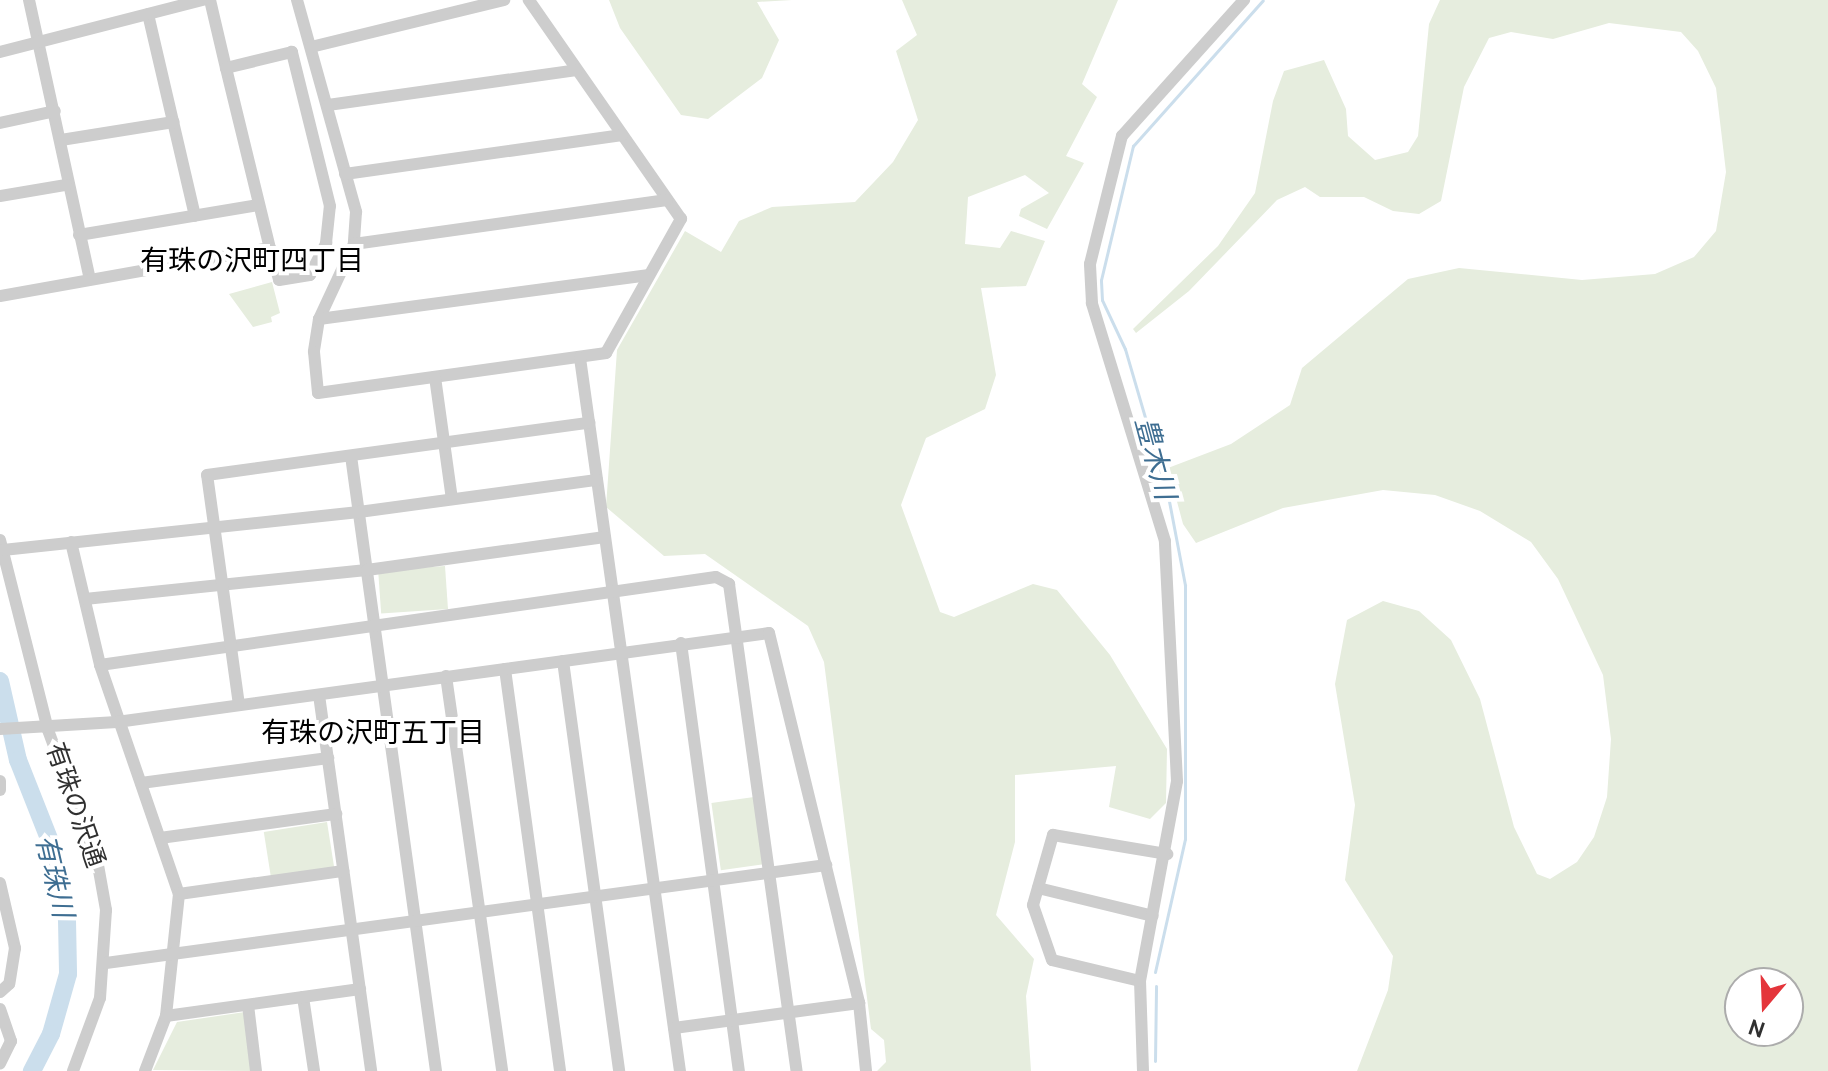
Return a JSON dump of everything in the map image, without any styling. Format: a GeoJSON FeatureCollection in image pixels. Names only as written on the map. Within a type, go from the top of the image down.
{"type":"FeatureCollection","features":[{"type":"Feature","properties":{"kind":"street"},"geometry":{"type":"LineString","coordinates":[[29,0],[61,140],[66,185],[90,279]]}},
{"type":"Feature","properties":{"kind":"street"},"geometry":{"type":"LineString","coordinates":[[0,52],[203,0]]}},
{"type":"Feature","properties":{"kind":"street"},"geometry":{"type":"LineString","coordinates":[[210,0],[226,68],[259,205],[279,280],[310,275],[326,243],[330,206],[292,52],[226,68]]}},
{"type":"Feature","properties":{"kind":"street"},"geometry":{"type":"LineString","coordinates":[[297,0],[356,212],[354,244],[319,319],[314,352],[318,393],[606,353],[681,219],[529,0]]}},
{"type":"Feature","properties":{"kind":"street"},"geometry":{"type":"LineString","coordinates":[[311,47],[504,0]]}},
{"type":"Feature","properties":{"kind":"street"},"geometry":{"type":"LineString","coordinates":[[1143,1071],[1140,981],[1167,854],[1177,781],[1165,541],[1092,303],[1090,264],[1122,136],[1244,0]]}},
{"type":"Feature","properties":{"kind":"street"},"geometry":{"type":"LineString","coordinates":[[148,14],[195,216]]}},
{"type":"Feature","properties":{"kind":"street"},"geometry":{"type":"LineString","coordinates":[[328,105],[577,70]]}},
{"type":"Feature","properties":{"kind":"street"},"geometry":{"type":"LineString","coordinates":[[0,123],[55,111]]}},
{"type":"Feature","properties":{"kind":"street"},"geometry":{"type":"LineString","coordinates":[[61,140],[174,122]]}},
{"type":"Feature","properties":{"kind":"street"},"geometry":{"type":"LineString","coordinates":[[345,174],[622,135]]}},
{"type":"Feature","properties":{"kind":"street"},"geometry":{"type":"LineString","coordinates":[[0,196],[66,185]]}},
{"type":"Feature","properties":{"kind":"street"},"geometry":{"type":"LineString","coordinates":[[354,244],[667,200]]}},
{"type":"Feature","properties":{"kind":"street"},"geometry":{"type":"LineString","coordinates":[[79,235],[259,205]]}},
{"type":"Feature","properties":{"kind":"street"},"geometry":{"type":"LineString","coordinates":[[0,296],[270,248]]}},
{"type":"Feature","properties":{"kind":"street"},"geometry":{"type":"LineString","coordinates":[[319,319],[649,275]]}},
{"type":"Feature","properties":{"kind":"street"},"geometry":{"type":"LineString","coordinates":[[580,358],[680,1071]]}},
{"type":"Feature","properties":{"kind":"street"},"geometry":{"type":"LineString","coordinates":[[435,377],[452,499]]}},
{"type":"Feature","properties":{"kind":"street"},"geometry":{"type":"LineString","coordinates":[[239,705],[207,475],[589,423]]}},
{"type":"Feature","properties":{"kind":"street"},"geometry":{"type":"LineString","coordinates":[[351,456],[436,1071]]}},
{"type":"Feature","properties":{"kind":"street"},"geometry":{"type":"LineString","coordinates":[[1,545],[71,542],[359,512],[597,480]]}},
{"type":"Feature","properties":{"kind":"street"},"geometry":{"type":"LineString","coordinates":[[85,599],[367,570],[605,537]]}},
{"type":"Feature","properties":{"kind":"street"},"geometry":{"type":"LineString","coordinates":[[71,542],[117,722],[179,894],[166,1016],[145,1071]]}},
{"type":"Feature","properties":{"kind":"street","name":"有珠の沢通"},"geometry":{"type":"LineString","coordinates":[[1,545],[48,730],[98,865],[106,910],[106,963],[100,998],[73,1071]]}},
{"type":"Feature","properties":{"kind":"street"},"geometry":{"type":"LineString","coordinates":[[100,665],[716,577],[729,584],[739,635],[797,1071]]}},
{"type":"Feature","properties":{"kind":"street"},"geometry":{"type":"LineString","coordinates":[[0,729],[48,730],[117,722],[769,633],[859,1003],[866,1071]]}},
{"type":"Feature","properties":{"kind":"street"},"geometry":{"type":"LineString","coordinates":[[681,643],[739,1071]]}},
{"type":"Feature","properties":{"kind":"street"},"geometry":{"type":"LineString","coordinates":[[563,661],[619,1071]]}},
{"type":"Feature","properties":{"kind":"street"},"geometry":{"type":"LineString","coordinates":[[505,669],[560,1071]]}},
{"type":"Feature","properties":{"kind":"street"},"geometry":{"type":"LineString","coordinates":[[446,676],[502,1071]]}},
{"type":"Feature","properties":{"kind":"street"},"geometry":{"type":"LineString","coordinates":[[319,695],[371,1071]]}},
{"type":"Feature","properties":{"kind":"street"},"geometry":{"type":"LineString","coordinates":[[141,783],[328,758]]}},
{"type":"Feature","properties":{"kind":"street"},"geometry":{"type":"LineString","coordinates":[[0,781],[0,790]]}},
{"type":"Feature","properties":{"kind":"street"},"geometry":{"type":"LineString","coordinates":[[160,838],[336,814]]}},
{"type":"Feature","properties":{"kind":"street"},"geometry":{"type":"LineString","coordinates":[[1140,981],[1052,960],[1034,917],[1038,888],[1053,835],[1167,854]]}},
{"type":"Feature","properties":{"kind":"street"},"geometry":{"type":"LineString","coordinates":[[106,963],[826,865]]}},
{"type":"Feature","properties":{"kind":"street"},"geometry":{"type":"LineString","coordinates":[[179,894],[343,871]]}},
{"type":"Feature","properties":{"kind":"street"},"geometry":{"type":"LineString","coordinates":[[0,883],[15,948],[9,984],[0,992]]}},
{"type":"Feature","properties":{"kind":"street"},"geometry":{"type":"LineString","coordinates":[[1038,888],[1153,916]]}},
{"type":"Feature","properties":{"kind":"street"},"geometry":{"type":"LineString","coordinates":[[166,1016],[360,989]]}},
{"type":"Feature","properties":{"kind":"street"},"geometry":{"type":"LineString","coordinates":[[303,997],[314,1071]]}},
{"type":"Feature","properties":{"kind":"street"},"geometry":{"type":"LineString","coordinates":[[674,1028],[859,1003]]}},
{"type":"Feature","properties":{"kind":"street"},"geometry":{"type":"LineString","coordinates":[[248,1005],[256,1071]]}},
{"type":"Feature","properties":{"kind":"street"},"geometry":{"type":"LineString","coordinates":[[0,1009],[11,1041],[0,1064]]}},
{"type":"Feature","properties":{"kind":"green space"},"geometry":{"type":"Polygon","coordinates":[[[609,0],[792,0],[757,2],[779,40],[762,78],[708,119],[681,115],[620,28],[609,0]]]}},
{"type":"Feature","properties":{"kind":"green space"},"geometry":{"type":"Polygon","coordinates":[[[902,0],[1118,0],[1082,84],[1097,97],[1066,156],[1084,163],[1047,229],[1019,216],[1021,209],[1049,193],[1025,175],[968,197],[965,244],[1000,248],[1011,231],[1045,241],[1026,286],[981,288],[996,375],[985,409],[926,438],[901,505],[940,612],[954,617],[1033,584],[1057,590],[1110,655],[1167,749],[1166,803],[1150,819],[1109,807],[1116,766],[1015,775],[1015,842],[996,915],[1034,959],[1026,996],[1031,1071],[877,1071],[886,1062],[884,1040],[871,1029],[824,662],[808,626],[705,554],[664,556],[606,507],[617,350],[685,231],[721,252],[739,221],[772,207],[855,202],[893,162],[918,120],[896,51],[917,35],[902,0]]]}},
{"type":"Feature","properties":{"kind":"green space"},"geometry":{"type":"Polygon","coordinates":[[[1440,0],[1828,0],[1828,1071],[1357,1071],[1388,990],[1393,956],[1345,880],[1355,805],[1335,684],[1347,620],[1383,601],[1419,611],[1451,640],[1480,699],[1514,827],[1537,874],[1550,879],[1577,862],[1594,837],[1607,797],[1611,739],[1603,675],[1558,579],[1531,542],[1480,511],[1435,495],[1383,490],[1283,508],[1196,543],[1183,524],[1168,468],[1231,444],[1290,405],[1302,368],[1408,279],[1459,268],[1582,280],[1655,274],[1694,257],[1716,231],[1726,172],[1716,88],[1698,51],[1681,32],[1609,23],[1553,39],[1511,32],[1489,38],[1464,87],[1441,201],[1419,214],[1393,211],[1364,197],[1320,197],[1305,187],[1277,200],[1189,291],[1136,333],[1133,329],[1218,246],[1255,193],[1273,101],[1284,71],[1324,60],[1346,109],[1348,136],[1375,160],[1408,152],[1418,136],[1429,24],[1440,0]]]}},
{"type":"Feature","properties":{"kind":"green space"},"geometry":{"type":"Polygon","coordinates":[[[272,282],[280,313],[271,317],[272,322],[253,327],[229,294],[272,282]]]}},
{"type":"Feature","properties":{"kind":"green space"},"geometry":{"type":"Polygon","coordinates":[[[445,566],[448,609],[381,614],[378,571],[445,566]]]}},
{"type":"Feature","properties":{"kind":"green space"},"geometry":{"type":"Polygon","coordinates":[[[754,797],[763,864],[721,870],[711,803],[754,797]]]}},
{"type":"Feature","properties":{"kind":"green space"},"geometry":{"type":"Polygon","coordinates":[[[327,822],[334,867],[271,877],[264,832],[327,822]]]}},
{"type":"Feature","properties":{"kind":"green space"},"geometry":{"type":"Polygon","coordinates":[[[245,1012],[252,1071],[153,1070],[177,1022],[245,1012]]]}},
{"type":"Feature","properties":{"kind":"waterway","name":"豊木川"},"geometry":{"type":"LineString","coordinates":[[1155,972],[1185,839],[1185,585],[1168,496],[1125,349],[1102,300],[1101,280],[1133,146],[1263,0]]}},
{"type":"Feature","properties":{"kind":"waterway","name":"有珠川"},"geometry":{"type":"LineString","coordinates":[[0,681],[18,760],[53,849],[67,920],[68,974],[51,1034],[32,1071]]}},
{"type":"Feature","properties":{"kind":"waterway","name":"豊木川"},"geometry":{"type":"LineString","coordinates":[[1155,1061],[1156,986]]}},
{"type":"Feature","properties":{"kind":"district","name":"有珠の沢町四丁目"},"geometry":{"type":"Point","coordinates":[252,260]}},
{"type":"Feature","properties":{"kind":"district","name":"有珠の沢町五丁目"},"geometry":{"type":"Point","coordinates":[373,732]}}]}
